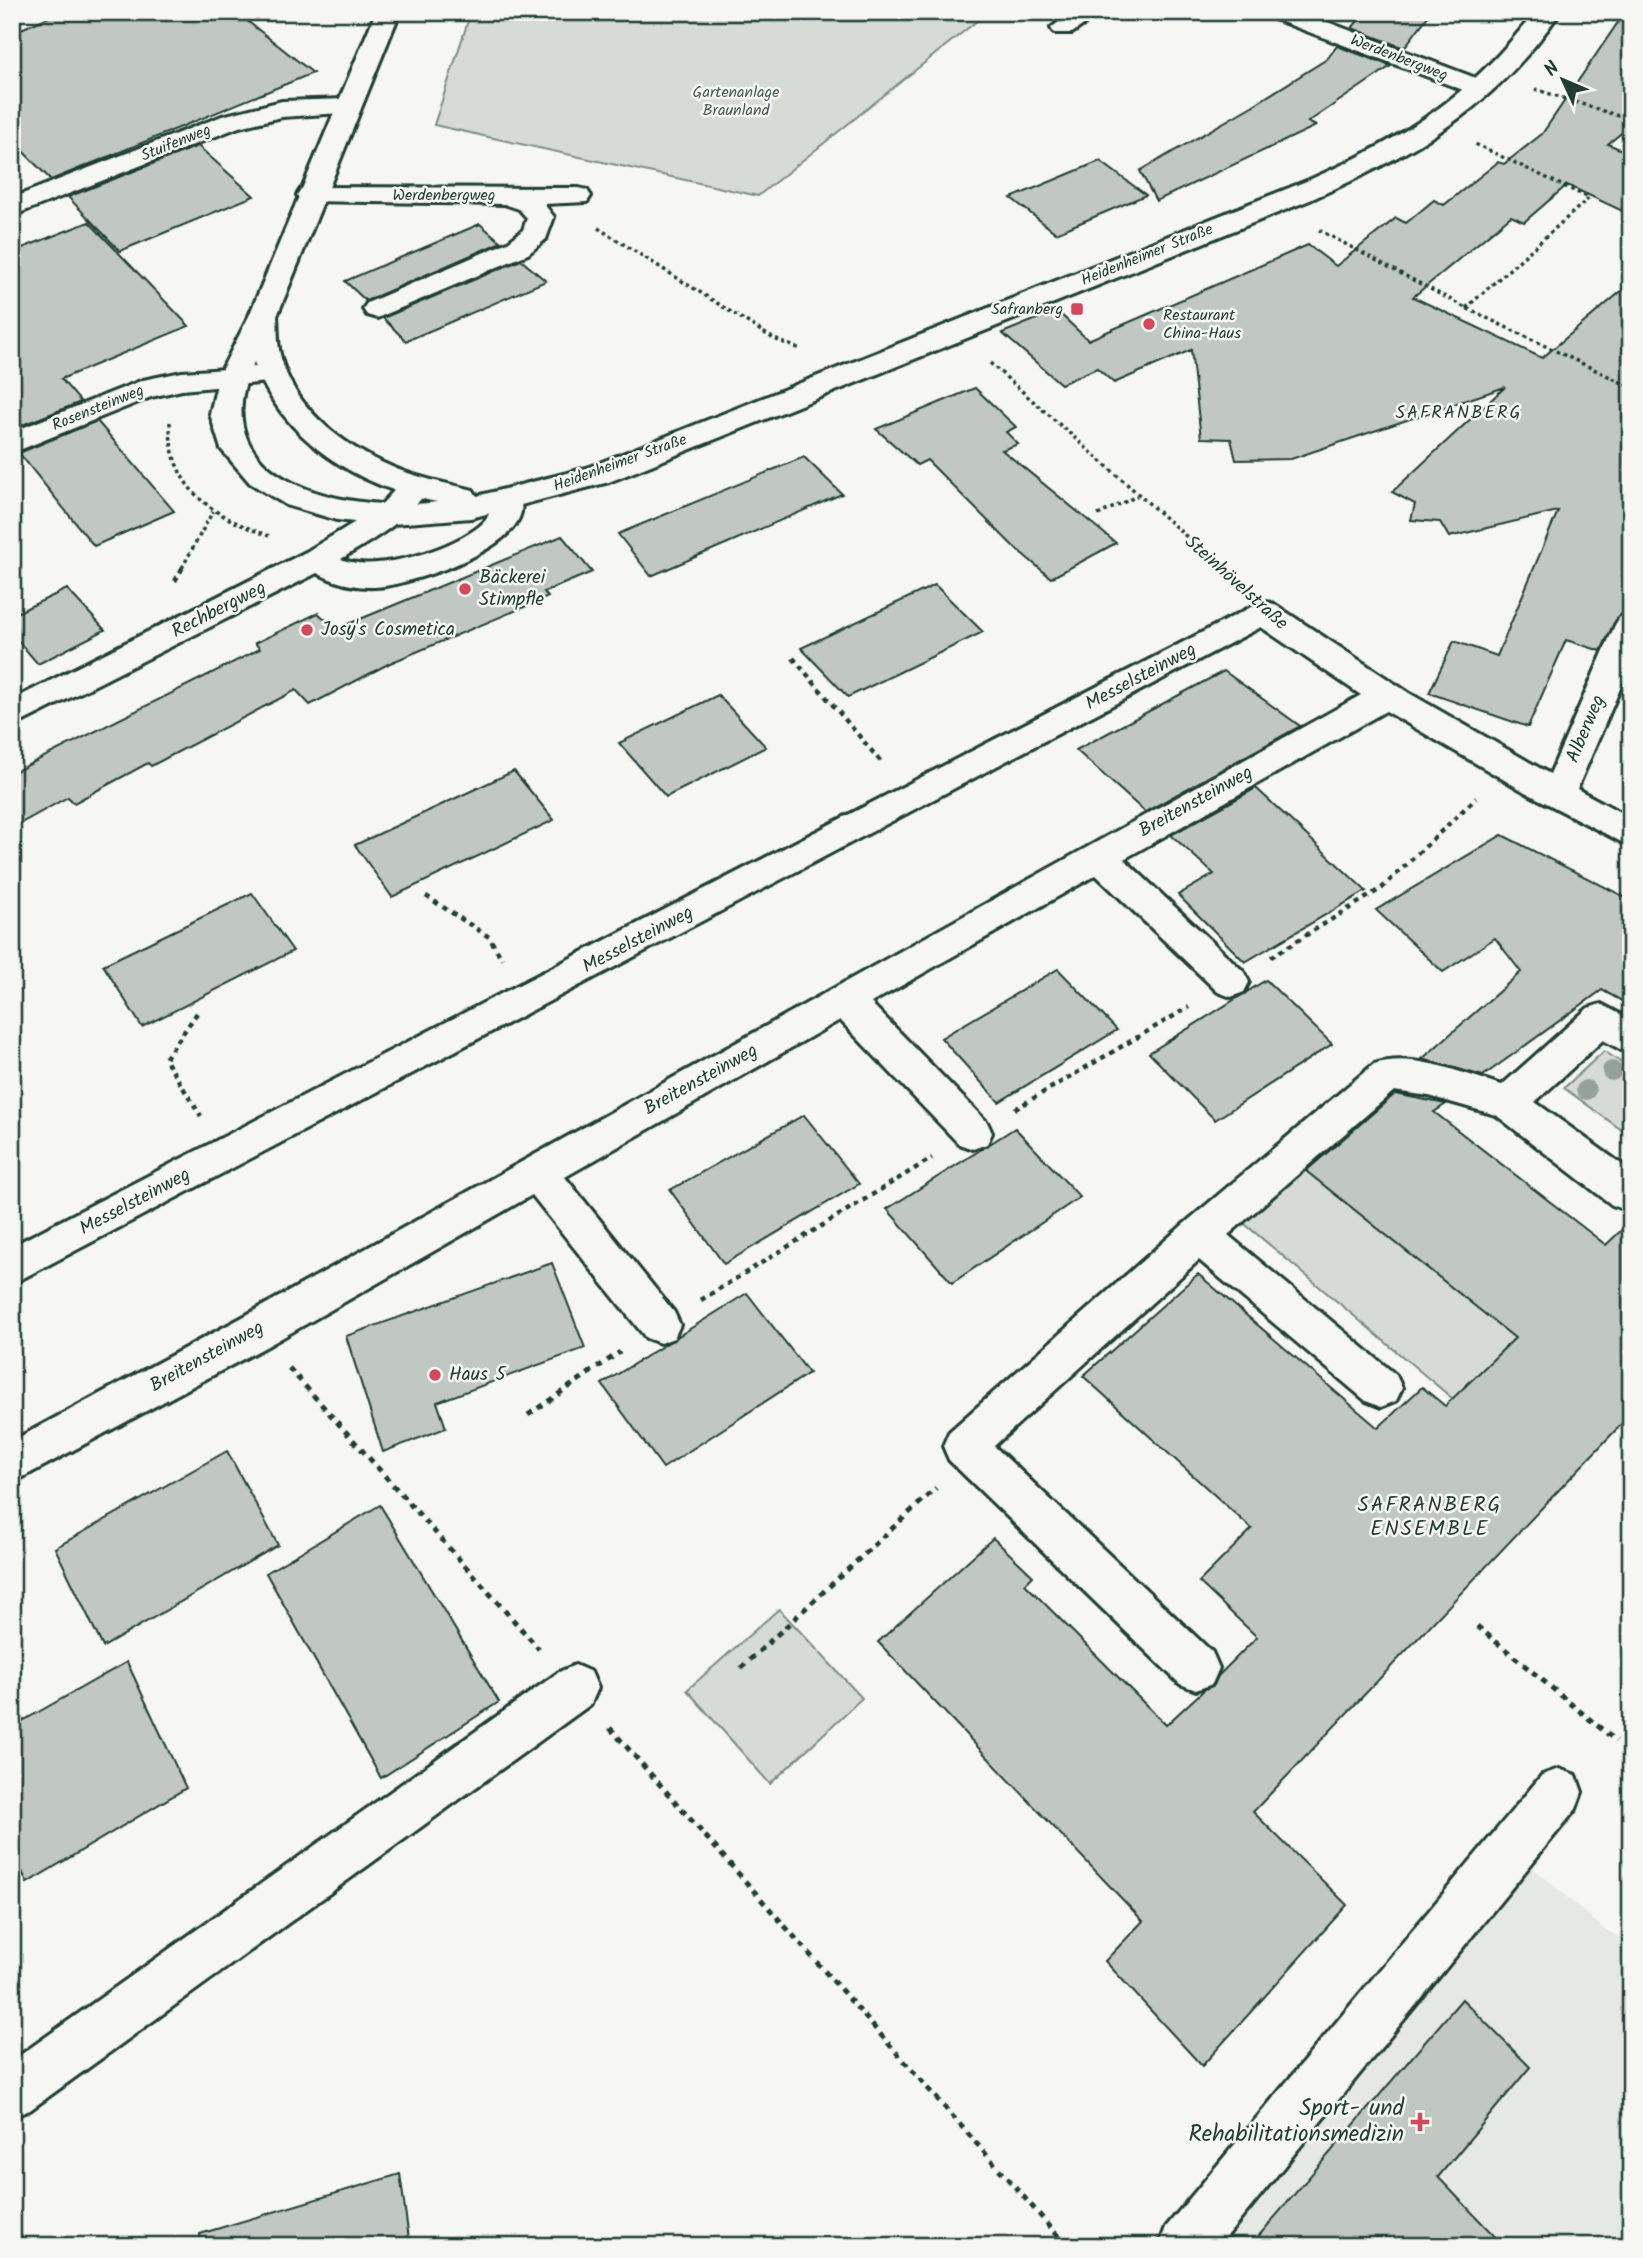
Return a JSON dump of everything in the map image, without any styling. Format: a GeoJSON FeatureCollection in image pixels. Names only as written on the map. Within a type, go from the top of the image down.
{"type":"FeatureCollection","features":[{"type":"Feature","properties":{"kind":"street","name":"Heidenheimer Straße"},"geometry":{"type":"LineString","coordinates":[[388,12],[310,195],[263,316],[232,377],[225,416],[236,452],[253,470],[296,499],[348,513],[389,515],[506,500],[597,475],[1301,194],[1389,152],[1439,123],[1480,89],[1525,42],[1548,12]]}},
{"type":"Feature","properties":{"kind":"street"},"geometry":{"type":"LineString","coordinates":[[1063,28],[1090,12]]}},
{"type":"Feature","properties":{"kind":"street","name":"Werdenbergweg"},"geometry":{"type":"LineString","coordinates":[[1278,12],[1480,89]]}},
{"type":"Feature","properties":{"kind":"street","name":"Stuifenweg"},"geometry":{"type":"LineString","coordinates":[[12,208],[232,121],[282,109],[348,107]]}},
{"type":"Feature","properties":{"kind":"street","name":"Werdenbergweg"},"geometry":{"type":"LineString","coordinates":[[310,195],[578,196]]}},
{"type":"Feature","properties":{"kind":"street"},"geometry":{"type":"LineString","coordinates":[[377,309],[506,254],[529,240],[536,233],[541,217],[528,203],[504,195]]}},
{"type":"Feature","properties":{"kind":"street","name":"Heidenheimer Straße"},"geometry":{"type":"LineString","coordinates":[[263,316],[262,348],[270,375],[307,424],[340,451],[376,473],[414,488],[461,497],[506,500]]}},
{"type":"Feature","properties":{"kind":"street","name":"Rosensteinweg"},"geometry":{"type":"LineString","coordinates":[[12,443],[129,394],[182,381],[270,375]]}},
{"type":"Feature","properties":{"kind":"street","name":"Rechbergweg"},"geometry":{"type":"LineString","coordinates":[[12,715],[317,560],[389,515],[414,488]]}},
{"type":"Feature","properties":{"kind":"street"},"geometry":{"type":"LineString","coordinates":[[317,560],[357,575],[378,576],[400,571],[493,532],[505,514],[506,500]]}},
{"type":"Feature","properties":{"kind":"street","name":"Steinhövelstraße"},"geometry":{"type":"LineString","coordinates":[[1263,612],[1315,650],[1509,766],[1631,834]]}},
{"type":"Feature","properties":{"kind":"street","name":"Messelsteinweg"},"geometry":{"type":"LineString","coordinates":[[12,1266],[912,798],[1263,612]]}},
{"type":"Feature","properties":{"kind":"street","name":"Alberweg"},"geometry":{"type":"LineString","coordinates":[[1558,794],[1631,625]]}},
{"type":"Feature","properties":{"kind":"street","name":"Breitensteinweg"},"geometry":{"type":"LineString","coordinates":[[12,1463],[256,1331],[1389,694]]}},
{"type":"Feature","properties":{"kind":"street"},"geometry":{"type":"LineString","coordinates":[[1099,857],[1231,982]]}},
{"type":"Feature","properties":{"kind":"street"},"geometry":{"type":"LineString","coordinates":[[844,1000],[973,1133]]}},
{"type":"Feature","properties":{"kind":"street"},"geometry":{"type":"LineString","coordinates":[[1508,1103],[1601,1019],[1631,1040]]}},
{"type":"Feature","properties":{"kind":"street"},"geometry":{"type":"LineString","coordinates":[[1196,1668],[964,1446],[1199,1235],[1387,1075],[1429,1080],[1508,1103],[1626,1193],[1631,1188]]}},
{"type":"Feature","properties":{"kind":"street"},"geometry":{"type":"LineString","coordinates":[[537,1172],[660,1325]]}},
{"type":"Feature","properties":{"kind":"street"},"geometry":{"type":"LineString","coordinates":[[1199,1235],[1381,1388]]}},
{"type":"Feature","properties":{"kind":"street"},"geometry":{"type":"LineString","coordinates":[[12,2092],[575,1688]]}},
{"type":"Feature","properties":{"kind":"street"},"geometry":{"type":"LineString","coordinates":[[1185,2246],[1559,1792]]}},
{"type":"Feature","properties":{"kind":"path"},"geometry":{"type":"LineString","coordinates":[[1541,78],[1534,89],[1631,120]]}},
{"type":"Feature","properties":{"kind":"path"},"geometry":{"type":"LineString","coordinates":[[1466,308],[1589,198],[1469,142],[1480,133]]}},
{"type":"Feature","properties":{"kind":"path"},"geometry":{"type":"LineString","coordinates":[[547,196],[774,340],[806,349]]}},
{"type":"Feature","properties":{"kind":"path"},"geometry":{"type":"LineString","coordinates":[[1316,229],[1466,308],[1631,387]]}},
{"type":"Feature","properties":{"kind":"path","name":"Steinhövelstraße"},"geometry":{"type":"LineString","coordinates":[[989,362],[1245,589],[1263,612]]}},
{"type":"Feature","properties":{"kind":"path"},"geometry":{"type":"LineString","coordinates":[[182,381],[171,412],[170,452],[175,470],[185,485],[213,511],[254,531],[282,540],[346,543]]}},
{"type":"Feature","properties":{"kind":"path"},"geometry":{"type":"LineString","coordinates":[[1098,514],[1137,496]]}},
{"type":"Feature","properties":{"kind":"path"},"geometry":{"type":"LineString","coordinates":[[189,625],[165,599],[213,511]]}},
{"type":"Feature","properties":{"kind":"path"},"geometry":{"type":"LineString","coordinates":[[793,658],[912,798]]}},
{"type":"Feature","properties":{"kind":"path"},"geometry":{"type":"LineString","coordinates":[[528,1415],[660,1325],[973,1133],[1231,982],[1382,888],[1509,766]]}},
{"type":"Feature","properties":{"kind":"path"},"geometry":{"type":"LineString","coordinates":[[426,896],[489,937],[527,998]]}},
{"type":"Feature","properties":{"kind":"path"},"geometry":{"type":"LineString","coordinates":[[197,1013],[165,1059],[226,1155]]}},
{"type":"Feature","properties":{"kind":"path"},"geometry":{"type":"LineString","coordinates":[[256,1331],[575,1688],[1065,2245]]}},
{"type":"Feature","properties":{"kind":"path"},"geometry":{"type":"LineString","coordinates":[[741,1668],[973,1453]]}},
{"type":"Feature","properties":{"kind":"path"},"geometry":{"type":"LineString","coordinates":[[1477,1626],[1616,1741]]}},
{"type":"Feature","properties":{"kind":"shaded area"},"geometry":{"type":"Polygon","coordinates":[[[1516,1853],[1605,1930],[1631,1942],[1631,2246],[1175,2246],[1516,1853]]]}},
{"type":"Feature","properties":{"kind":"green space","name":"Gartenanlage Braunland"},"geometry":{"type":"Polygon","coordinates":[[[471,12],[988,12],[758,196],[434,125],[471,12]]]}},
{"type":"Feature","properties":{"kind":"green space"},"geometry":{"type":"Polygon","coordinates":[[[1604,1051],[1631,1069],[1631,1131],[1627,1134],[1564,1088],[1604,1051]]]}},
{"type":"Feature","properties":{"kind":"green space"},"geometry":{"type":"Polygon","coordinates":[[[1300,1166],[1515,1338],[1453,1399],[1240,1220],[1300,1166]]]}},
{"type":"Feature","properties":{"kind":"green space"},"geometry":{"type":"Polygon","coordinates":[[[779,1609],[862,1698],[770,1784],[687,1690],[779,1609]]]}},
{"type":"Feature","properties":{"kind":"building"},"geometry":{"type":"Polygon","coordinates":[[[60,12],[236,12],[313,73],[51,180],[12,140],[12,33],[60,12]]]}},
{"type":"Feature","properties":{"kind":"building"},"geometry":{"type":"Polygon","coordinates":[[[1365,12],[1431,12],[1404,48],[1352,28],[1365,12]]]}},
{"type":"Feature","properties":{"kind":"building"},"geometry":{"type":"Polygon","coordinates":[[[1625,12],[1631,12],[1631,125],[1608,144],[1631,154],[1631,215],[1567,185],[1524,222],[1511,216],[1413,297],[1542,358],[1631,283],[1631,612],[1618,616],[1601,651],[1566,640],[1528,727],[1429,693],[1454,641],[1497,656],[1558,511],[1449,537],[1440,522],[1411,520],[1415,504],[1392,492],[1505,387],[1291,459],[1236,460],[1231,439],[1201,438],[1191,350],[1114,383],[1097,368],[1061,384],[1002,333],[1057,311],[1088,340],[1308,245],[1336,266],[1396,218],[1406,223],[1434,200],[1444,205],[1498,162],[1504,164],[1542,134],[1625,12]]]}},
{"type":"Feature","properties":{"kind":"building"},"geometry":{"type":"Polygon","coordinates":[[[1337,46],[1391,66],[1308,122],[1316,126],[1156,201],[1140,171],[1327,59],[1337,46]]]}},
{"type":"Feature","properties":{"kind":"building"},"geometry":{"type":"Polygon","coordinates":[[[198,146],[254,196],[120,251],[68,197],[198,146]]]}},
{"type":"Feature","properties":{"kind":"building"},"geometry":{"type":"Polygon","coordinates":[[[1100,161],[1146,195],[1056,233],[1011,198],[1100,161]]]}},
{"type":"Feature","properties":{"kind":"building"},"geometry":{"type":"Polygon","coordinates":[[[89,222],[189,326],[61,379],[81,402],[12,429],[12,252],[89,222]]]}},
{"type":"Feature","properties":{"kind":"building"},"geometry":{"type":"Polygon","coordinates":[[[480,224],[501,242],[366,301],[345,281],[480,224]]]}},
{"type":"Feature","properties":{"kind":"building"},"geometry":{"type":"Polygon","coordinates":[[[521,260],[546,281],[406,341],[383,318],[521,260]]]}},
{"type":"Feature","properties":{"kind":"building"},"geometry":{"type":"Polygon","coordinates":[[[975,388],[1016,427],[1006,432],[1018,444],[1002,450],[1116,543],[1051,578],[1013,546],[927,460],[917,465],[876,429],[975,388]]]}},
{"type":"Feature","properties":{"kind":"building"},"geometry":{"type":"Polygon","coordinates":[[[97,421],[174,511],[94,546],[19,453],[97,421]]]}},
{"type":"Feature","properties":{"kind":"building"},"geometry":{"type":"Polygon","coordinates":[[[804,457],[842,494],[651,576],[618,534],[804,457]]]}},
{"type":"Feature","properties":{"kind":"building"},"geometry":{"type":"Polygon","coordinates":[[[562,536],[592,572],[544,592],[548,597],[390,663],[310,705],[296,690],[151,766],[148,763],[74,803],[68,797],[12,828],[12,773],[260,649],[255,643],[318,613],[336,629],[562,536]]]}},
{"type":"Feature","properties":{"kind":"building"},"geometry":{"type":"Polygon","coordinates":[[[935,585],[983,632],[848,697],[801,648],[935,585]]]}},
{"type":"Feature","properties":{"kind":"building"},"geometry":{"type":"Polygon","coordinates":[[[67,589],[105,630],[38,664],[12,634],[12,615],[67,589]]]}},
{"type":"Feature","properties":{"kind":"building"},"geometry":{"type":"Polygon","coordinates":[[[1224,671],[1300,726],[1145,812],[1076,750],[1224,671]]]}},
{"type":"Feature","properties":{"kind":"building"},"geometry":{"type":"Polygon","coordinates":[[[718,695],[766,747],[666,797],[619,743],[718,695]]]}},
{"type":"Feature","properties":{"kind":"building"},"geometry":{"type":"Polygon","coordinates":[[[514,771],[554,820],[392,897],[355,845],[514,771]]]}},
{"type":"Feature","properties":{"kind":"building"},"geometry":{"type":"Polygon","coordinates":[[[1256,788],[1366,891],[1245,962],[1178,895],[1214,874],[1171,835],[1256,788]]]}},
{"type":"Feature","properties":{"kind":"building"},"geometry":{"type":"Polygon","coordinates":[[[1502,835],[1631,900],[1631,1006],[1602,990],[1483,1076],[1422,1059],[1521,972],[1495,938],[1443,972],[1376,910],[1502,835]]]}},
{"type":"Feature","properties":{"kind":"building"},"geometry":{"type":"Polygon","coordinates":[[[252,893],[293,951],[142,1027],[103,965],[252,893]]]}},
{"type":"Feature","properties":{"kind":"building"},"geometry":{"type":"Polygon","coordinates":[[[1058,969],[1117,1030],[999,1102],[941,1038],[1058,969]]]}},
{"type":"Feature","properties":{"kind":"building"},"geometry":{"type":"Polygon","coordinates":[[[1266,980],[1332,1044],[1215,1120],[1149,1053],[1266,980]]]}},
{"type":"Feature","properties":{"kind":"building"},"geometry":{"type":"Polygon","coordinates":[[[1395,1094],[1446,1104],[1434,1112],[1606,1245],[1631,1221],[1631,1414],[1253,1812],[1347,1905],[1202,2066],[1105,1961],[1143,1921],[878,1642],[993,1538],[1033,1576],[1025,1584],[1166,1725],[1205,1689],[1214,1685],[1218,1676],[1257,1637],[1199,1582],[1252,1529],[1083,1376],[1198,1274],[1378,1428],[1422,1387],[1445,1406],[1515,1338],[1306,1171],[1395,1094]]]}},
{"type":"Feature","properties":{"kind":"building"},"geometry":{"type":"Polygon","coordinates":[[[804,1115],[859,1184],[724,1264],[670,1190],[804,1115]]]}},
{"type":"Feature","properties":{"kind":"building"},"geometry":{"type":"Polygon","coordinates":[[[1015,1128],[1080,1197],[952,1283],[887,1209],[1015,1128]]]}},
{"type":"Feature","properties":{"kind":"building","name":"Haus 5"},"geometry":{"type":"Polygon","coordinates":[[[552,1263],[585,1348],[437,1402],[446,1428],[383,1452],[346,1336],[552,1263]]]}},
{"type":"Feature","properties":{"kind":"building"},"geometry":{"type":"Polygon","coordinates":[[[747,1293],[809,1373],[663,1468],[602,1384],[747,1293]]]}},
{"type":"Feature","properties":{"kind":"building"},"geometry":{"type":"Polygon","coordinates":[[[227,1451],[278,1545],[103,1647],[55,1548],[227,1451]]]}},
{"type":"Feature","properties":{"kind":"building"},"geometry":{"type":"Polygon","coordinates":[[[380,1505],[499,1702],[381,1778],[266,1573],[380,1505]]]}},
{"type":"Feature","properties":{"kind":"building"},"geometry":{"type":"Polygon","coordinates":[[[127,1662],[186,1788],[27,1883],[12,1847],[12,1727],[127,1662]]]}},
{"type":"Feature","properties":{"kind":"building","name":"Sport- und Rehabilitationsmedizin"},"geometry":{"type":"Polygon","coordinates":[[[1462,1999],[1530,2067],[1438,2177],[1504,2246],[1250,2246],[1462,1999]]]}},
{"type":"Feature","properties":{"kind":"building"},"geometry":{"type":"Polygon","coordinates":[[[400,2174],[410,2246],[202,2246],[200,2234],[400,2174]]]}},
{"type":"Feature","properties":{"kind":"place","name":"Safranberg"},"geometry":{"type":"Point","coordinates":[1077,309]}},
{"type":"Feature","properties":{"kind":"place","name":"Restaurant China-Haus"},"geometry":{"type":"Point","coordinates":[1149,324]}},
{"type":"Feature","properties":{"kind":"place","name":"Bäckerei Stimpfle"},"geometry":{"type":"Point","coordinates":[465,589]}},
{"type":"Feature","properties":{"kind":"place","name":"Josy's Cosmetica"},"geometry":{"type":"Point","coordinates":[307,630]}},
{"type":"Feature","properties":{"kind":"place","name":"Haus 5"},"geometry":{"type":"Point","coordinates":[435,1375]}},
{"type":"Feature","properties":{"kind":"place","name":"Sport- und Rehabilitationsmedizin"},"geometry":{"type":"Point","coordinates":[1420,2122]}},
{"type":"Feature","properties":{"kind":"district","name":"SAFRANBERG"},"geometry":{"type":"Point","coordinates":[1459,413]}},
{"type":"Feature","properties":{"kind":"district","name":"SAFRANBERG ENSEMBLE"},"geometry":{"type":"Point","coordinates":[1430,1517]}}]}
